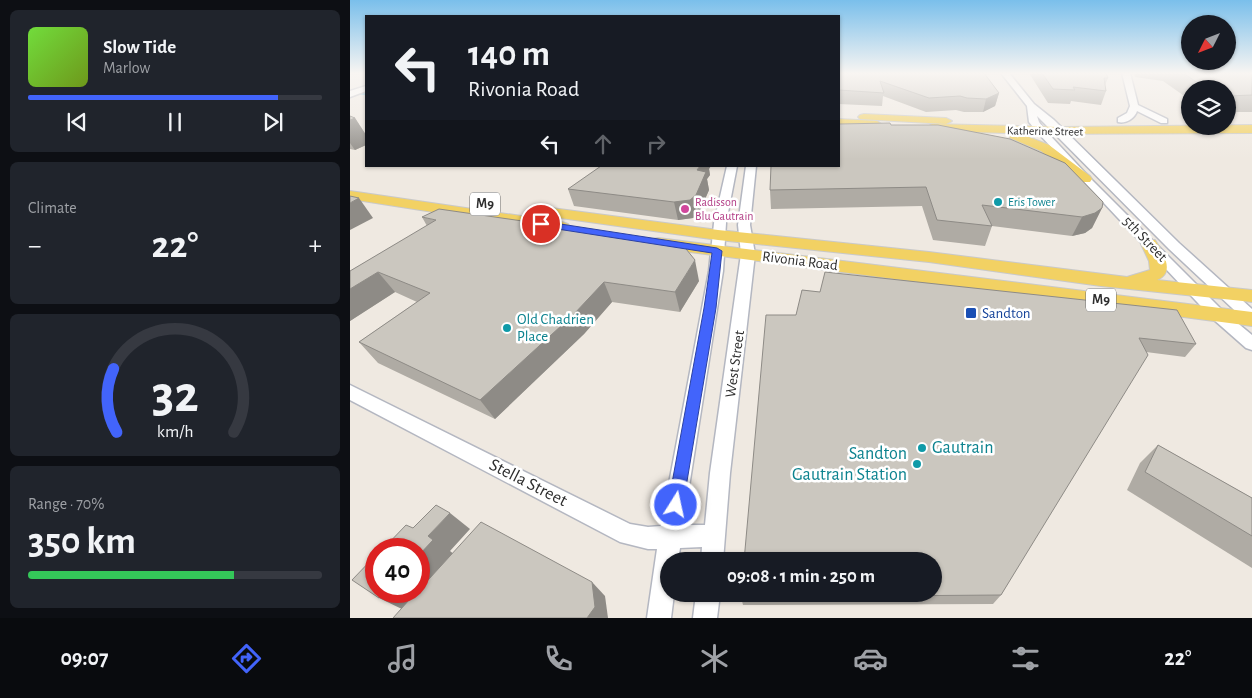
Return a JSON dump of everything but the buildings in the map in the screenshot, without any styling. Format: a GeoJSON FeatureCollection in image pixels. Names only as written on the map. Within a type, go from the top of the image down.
{"type":"FeatureCollection","features":[{"type":"Feature","properties":{"kind":"main road","name":"Katherine Street"},"geometry":{"type":"LineString","coordinates":[[840,114],[1037,126],[1252,129]]}},
{"type":"Feature","properties":{"kind":"main road","name":"Katherine Street"},"geometry":{"type":"LineString","coordinates":[[1056,126],[1121,120],[1181,120]]}},
{"type":"Feature","properties":{"kind":"main road"},"geometry":{"type":"LineString","coordinates":[[1236,120],[1252,120]]}},
{"type":"Feature","properties":{"kind":"main road","name":"Katherine Street"},"geometry":{"type":"LineString","coordinates":[[840,122],[921,128],[996,130],[1037,126]]}},
{"type":"Feature","properties":{"kind":"main road"},"geometry":{"type":"LineString","coordinates":[[996,130],[1045,148],[1085,179]]}},
{"type":"Feature","properties":{"kind":"main road","name":"Rivonia Road"},"geometry":{"type":"LineString","coordinates":[[350,185],[620,224],[718,243]]}},
{"type":"Feature","properties":{"kind":"main road","name":"Rivonia Road"},"geometry":{"type":"LineString","coordinates":[[350,194],[747,246],[984,286],[1252,319]]}},
{"type":"Feature","properties":{"kind":"main road"},"geometry":{"type":"LineString","coordinates":[[1101,280],[1154,276],[1160,267],[1149,244]]}},
{"type":"Feature","properties":{"kind":"main road","name":"Rivonia Road"},"geometry":{"type":"LineString","coordinates":[[747,246],[849,249],[968,262],[1101,280],[1252,296]]}},
{"type":"Feature","properties":{"kind":"main road"},"geometry":{"type":"LineString","coordinates":[[849,249],[860,256],[874,260],[966,273],[977,278],[984,286]]}},
{"type":"Feature","properties":{"kind":"street"},"geometry":{"type":"LineString","coordinates":[[1028,102],[1031,106],[1037,126]]}},
{"type":"Feature","properties":{"kind":"street"},"geometry":{"type":"LineString","coordinates":[[1121,120],[1131,115],[1134,106],[1133,102]]}},
{"type":"Feature","properties":{"kind":"street","name":"5th Street"},"geometry":{"type":"LineString","coordinates":[[1031,106],[1056,126],[1174,246],[1252,319]]}},
{"type":"Feature","properties":{"kind":"street"},"geometry":{"type":"LineString","coordinates":[[1134,106],[1164,121]]}},
{"type":"Feature","properties":{"kind":"street","name":"5th Street"},"geometry":{"type":"LineString","coordinates":[[1037,126],[1085,179],[1218,315],[1252,344]]}},
{"type":"Feature","properties":{"kind":"street"},"geometry":{"type":"LineString","coordinates":[[659,618],[670,537],[732,167]]}},
{"type":"Feature","properties":{"kind":"street","name":"West Street"},"geometry":{"type":"LineString","coordinates":[[713,552],[720,473],[743,303],[747,246],[744,225],[751,167]]}},
{"type":"Feature","properties":{"kind":"street","name":"Stella Street"},"geometry":{"type":"LineString","coordinates":[[350,392],[628,534],[648,538],[714,535]]}},
{"type":"Feature","properties":{"kind":"street"},"geometry":{"type":"LineString","coordinates":[[706,618],[707,602]]}},
{"type":"Feature","properties":{"kind":"place","name":"Eris Tower"},"geometry":{"type":"Point","coordinates":[998,202]}},
{"type":"Feature","properties":{"kind":"place","name":"Radisson Blu Gautrain"},"geometry":{"type":"Point","coordinates":[685,209]}},
{"type":"Feature","properties":{"kind":"place","name":"Sandton"},"geometry":{"type":"Point","coordinates":[971,313]}},
{"type":"Feature","properties":{"kind":"place","name":"Old Chadrien Place"},"geometry":{"type":"Point","coordinates":[507,328]}},
{"type":"Feature","properties":{"kind":"place","name":"Gautrain"},"geometry":{"type":"Point","coordinates":[922,448]}},
{"type":"Feature","properties":{"kind":"place","name":"Sandton Gautrain Station"},"geometry":{"type":"Point","coordinates":[917,464]}},
{"type":"Feature","properties":{"kind":"route"},"geometry":{"type":"LineString","coordinates":[[541,224],[717,251],[716,271],[676,505]]}}]}
